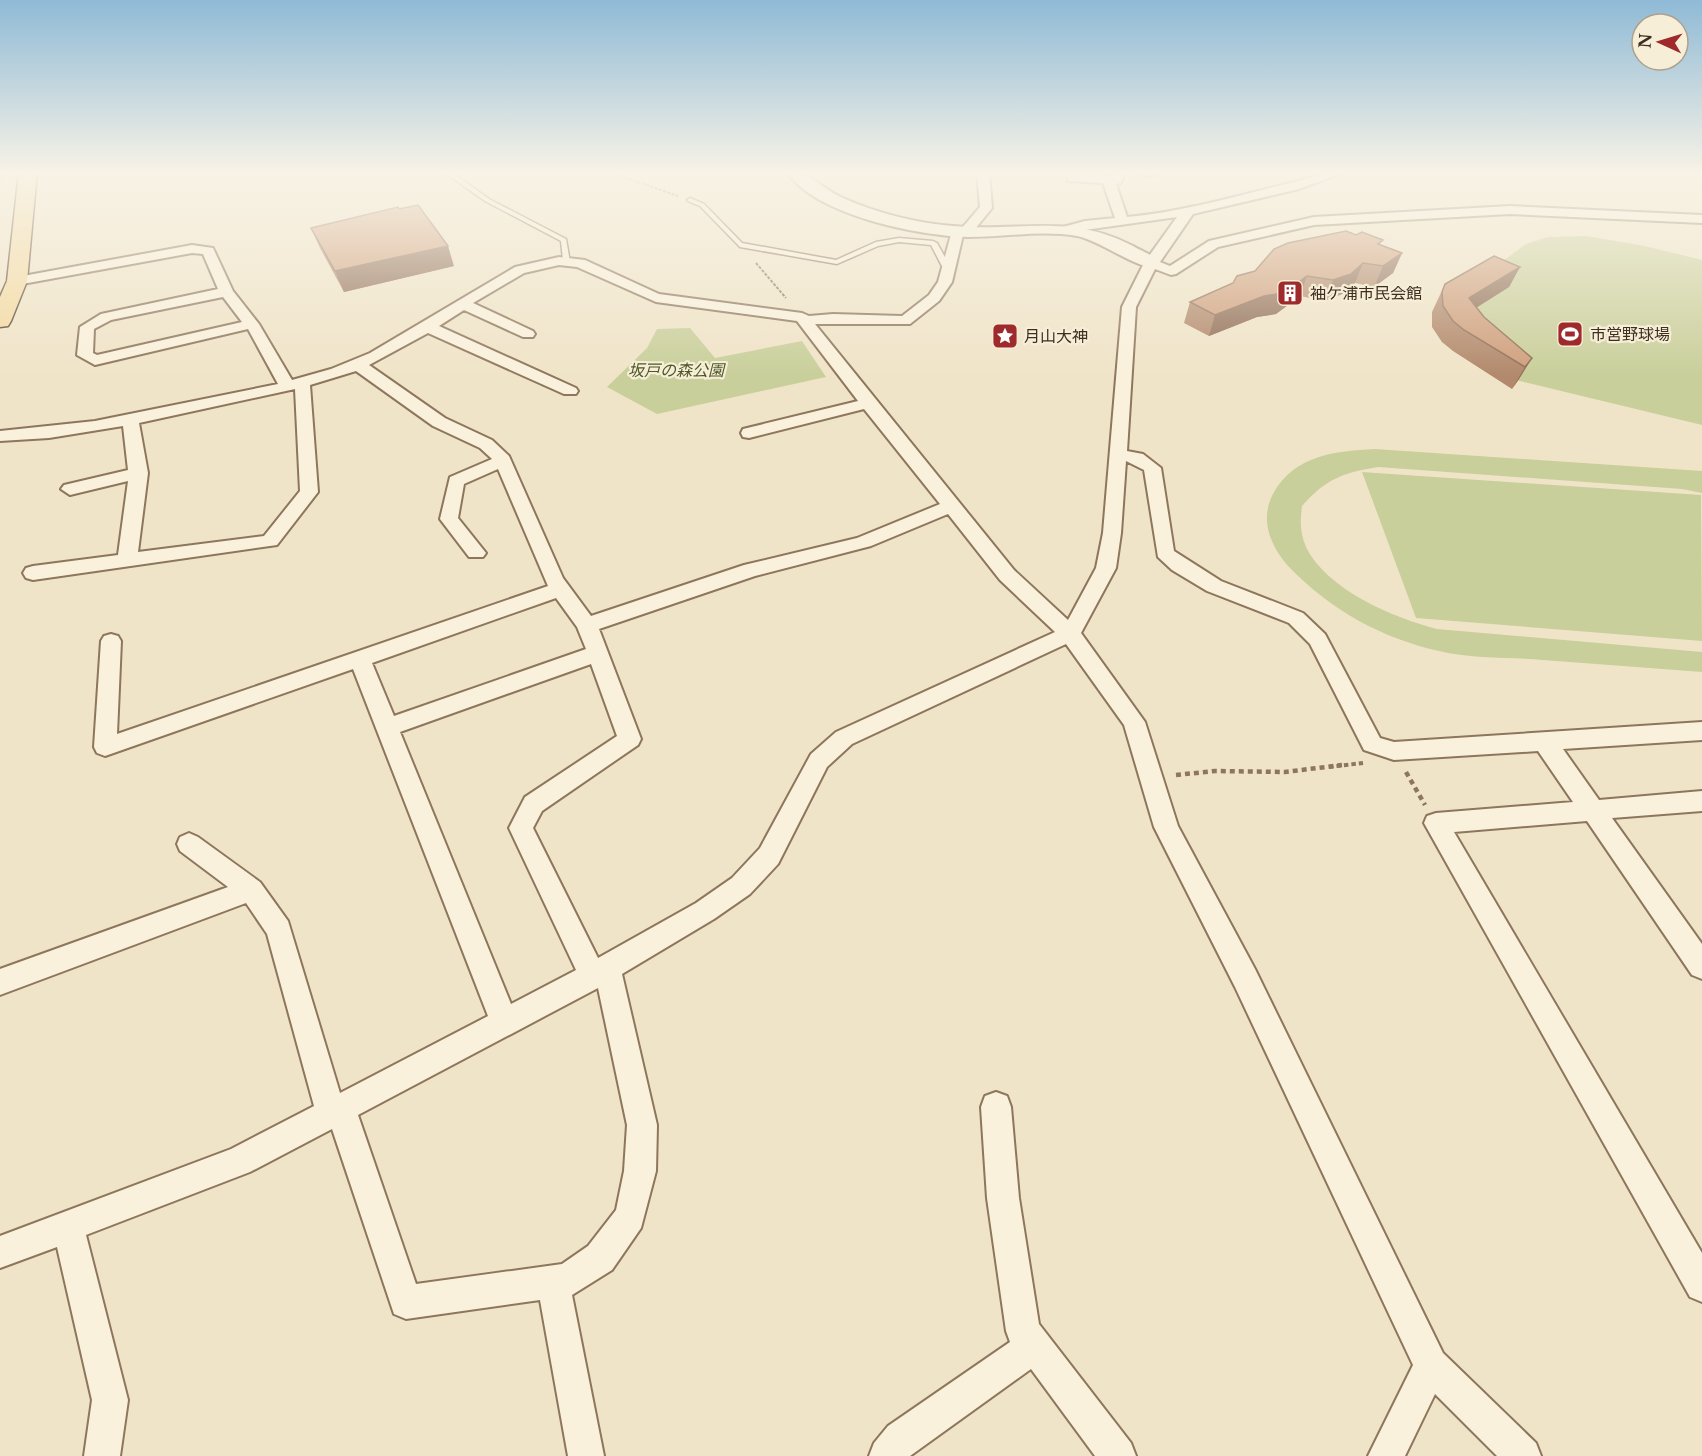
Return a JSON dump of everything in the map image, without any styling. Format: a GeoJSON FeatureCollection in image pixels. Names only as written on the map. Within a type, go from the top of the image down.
{"type":"FeatureCollection","features":[{"type":"Feature","properties":{"kind":"main road"},"geometry":{"type":"LineString","coordinates":[[0,321],[17,281],[21,240]]}},
{"type":"Feature","properties":{"kind":"street"},"geometry":{"type":"LineString","coordinates":[[0,436],[73,432],[295,384],[357,364],[428,327],[506,277],[542,263],[567,260],[580,262],[656,298],[803,319],[905,321],[934,298],[945,282],[947,268],[959,240]]}},
{"type":"Feature","properties":{"kind":"street"},"geometry":{"type":"LineString","coordinates":[[1103,240],[1171,271],[1214,244],[1232,240]]}},
{"type":"Feature","properties":{"kind":"street"},"geometry":{"type":"LineString","coordinates":[[0,1252],[239,1161],[336,1113],[600,972],[705,911],[741,886],[768,856],[819,761],[844,738],[1070,634],[1106,568],[1112,533],[1128,315],[1138,285],[1168,240]]}},
{"type":"Feature","properties":{"kind":"street"},"geometry":{"type":"LineString","coordinates":[[17,281],[192,249],[208,251],[226,292],[295,384],[309,492],[270,541],[33,573]]}},
{"type":"Feature","properties":{"kind":"street"},"geometry":{"type":"LineString","coordinates":[[226,292],[106,317],[87,327],[85,355],[95,360],[252,324]]}},
{"type":"Feature","properties":{"kind":"street"},"geometry":{"type":"LineString","coordinates":[[465,305],[528,334]]}},
{"type":"Feature","properties":{"kind":"street"},"geometry":{"type":"LineString","coordinates":[[803,319],[1007,575],[1070,634],[1134,722],[1166,827],[1245,978],[1431,1365],[1523,1456]]}},
{"type":"Feature","properties":{"kind":"street"},"geometry":{"type":"LineString","coordinates":[[428,327],[570,391]]}},
{"type":"Feature","properties":{"kind":"street"},"geometry":{"type":"LineString","coordinates":[[189,844],[251,890],[279,929],[336,1113],[406,1302],[568,1280],[600,1257],[630,1217],[640,1171],[642,1125],[600,972],[521,828],[533,804],[630,739],[587,625],[554,580],[503,460],[486,444],[439,422],[357,364]]}},
{"type":"Feature","properties":{"kind":"street"},"geometry":{"type":"LineString","coordinates":[[749,434],[868,403]]}},
{"type":"Feature","properties":{"kind":"street"},"geometry":{"type":"LineString","coordinates":[[127,562],[139,473],[137,446],[130,421]]}},
{"type":"Feature","properties":{"kind":"street"},"geometry":{"type":"LineString","coordinates":[[1116,454],[1137,458],[1152,468],[1165,553],[1179,566],[1214,586],[1296,618],[1318,639],[1372,744],[1394,752],[1702,731]]}},
{"type":"Feature","properties":{"kind":"street"},"geometry":{"type":"LineString","coordinates":[[476,553],[450,519],[456,481],[503,460]]}},
{"type":"Feature","properties":{"kind":"street"},"geometry":{"type":"LineString","coordinates":[[70,489],[139,473]]}},
{"type":"Feature","properties":{"kind":"street"},"geometry":{"type":"LineString","coordinates":[[587,625],[751,570],[864,542],[951,506]]}},
{"type":"Feature","properties":{"kind":"street"},"geometry":{"type":"LineString","coordinates":[[111,641],[105,747],[561,589]]}},
{"type":"Feature","properties":{"kind":"street"},"geometry":{"type":"LineString","coordinates":[[388,727],[598,653]]}},
{"type":"Feature","properties":{"kind":"street"},"geometry":{"type":"LineString","coordinates":[[360,659],[505,1023]]}},
{"type":"Feature","properties":{"kind":"street"},"geometry":{"type":"LineString","coordinates":[[1545,742],[1702,966]]}},
{"type":"Feature","properties":{"kind":"street"},"geometry":{"type":"LineString","coordinates":[[1702,801],[1436,823],[1702,1285]]}},
{"type":"Feature","properties":{"kind":"street"},"geometry":{"type":"LineString","coordinates":[[0,982],[251,890]]}},
{"type":"Feature","properties":{"kind":"street"},"geometry":{"type":"LineString","coordinates":[[996,1107],[1014,1282],[1023,1331],[1118,1456]]}},
{"type":"Feature","properties":{"kind":"street"},"geometry":{"type":"LineString","coordinates":[[68,1227],[110,1400],[102,1456]]}},
{"type":"Feature","properties":{"kind":"street"},"geometry":{"type":"LineString","coordinates":[[553,1283],[586,1456]]}},
{"type":"Feature","properties":{"kind":"street"},"geometry":{"type":"LineString","coordinates":[[887,1456],[901,1439],[1034,1346]]}},
{"type":"Feature","properties":{"kind":"street"},"geometry":{"type":"LineString","coordinates":[[1386,1456],[1431,1365]]}},
{"type":"Feature","properties":{"kind":"lane"},"geometry":{"type":"LineString","coordinates":[[564,240],[567,260]]}},
{"type":"Feature","properties":{"kind":"lane"},"geometry":{"type":"LineString","coordinates":[[735,240],[740,245],[837,262],[876,244],[917,240],[933,243],[947,268]]}},
{"type":"Feature","properties":{"kind":"path"},"geometry":{"type":"LineString","coordinates":[[740,245],[803,319]]}},
{"type":"Feature","properties":{"kind":"path"},"geometry":{"type":"LineString","coordinates":[[1151,777],[1215,771],[1285,772],[1372,762],[1394,752],[1436,823]]}},
{"type":"Feature","properties":{"kind":"green space","name":"市営野球場"},"geometry":{"type":"Polygon","coordinates":[[[1539,240],[1609,240],[1702,260],[1702,425],[1495,375],[1442,342],[1433,327],[1432,313],[1526,244],[1539,240]]]}},
{"type":"Feature","properties":{"kind":"green space","name":"坂戸の森公園"},"geometry":{"type":"Polygon","coordinates":[[[690,328],[715,358],[802,341],[826,377],[657,414],[607,387],[647,348],[657,329],[690,328]]]}},
{"type":"Feature","properties":{"kind":"green space"},"geometry":{"type":"Polygon","coordinates":[[[1375,449],[1702,471],[1702,493],[1682,489],[1378,467],[1344,475],[1327,483],[1302,506],[1301,522],[1306,547],[1329,576],[1363,600],[1401,618],[1437,629],[1702,652],[1702,672],[1451,654],[1377,630],[1322,597],[1290,568],[1277,552],[1267,524],[1269,504],[1282,481],[1304,463],[1345,451],[1375,449]]]}},
{"type":"Feature","properties":{"kind":"green space"},"geometry":{"type":"Polygon","coordinates":[[[1362,472],[1701,495],[1702,641],[1416,618],[1362,472]]]}},
{"type":"Feature","properties":{"kind":"building"},"geometry":{"type":"Polygon","coordinates":[[[318,240],[444,240],[448,246],[335,271],[318,240]]]}},
{"type":"Feature","properties":{"kind":"building"},"geometry":{"type":"Polygon","coordinates":[[[1303,240],[1383,240],[1378,244],[1402,253],[1383,266],[1363,263],[1351,274],[1333,280],[1307,276],[1284,293],[1264,296],[1215,315],[1190,302],[1233,283],[1237,276],[1255,271],[1274,249],[1303,240]]]}},
{"type":"Feature","properties":{"kind":"building"},"geometry":{"type":"Polygon","coordinates":[[[1494,256],[1520,267],[1469,298],[1484,317],[1532,358],[1525,367],[1464,330],[1453,321],[1443,306],[1442,292],[1445,284],[1494,256]]]}},
{"type":"Feature","properties":{"kind":"place","name":"袖ケ浦市民会館"},"geometry":{"type":"Point","coordinates":[1290,293]}},
{"type":"Feature","properties":{"kind":"place","name":"市営野球場"},"geometry":{"type":"Point","coordinates":[1570,334]}},
{"type":"Feature","properties":{"kind":"place","name":"月山大神"},"geometry":{"type":"Point","coordinates":[1005,336]}}]}
